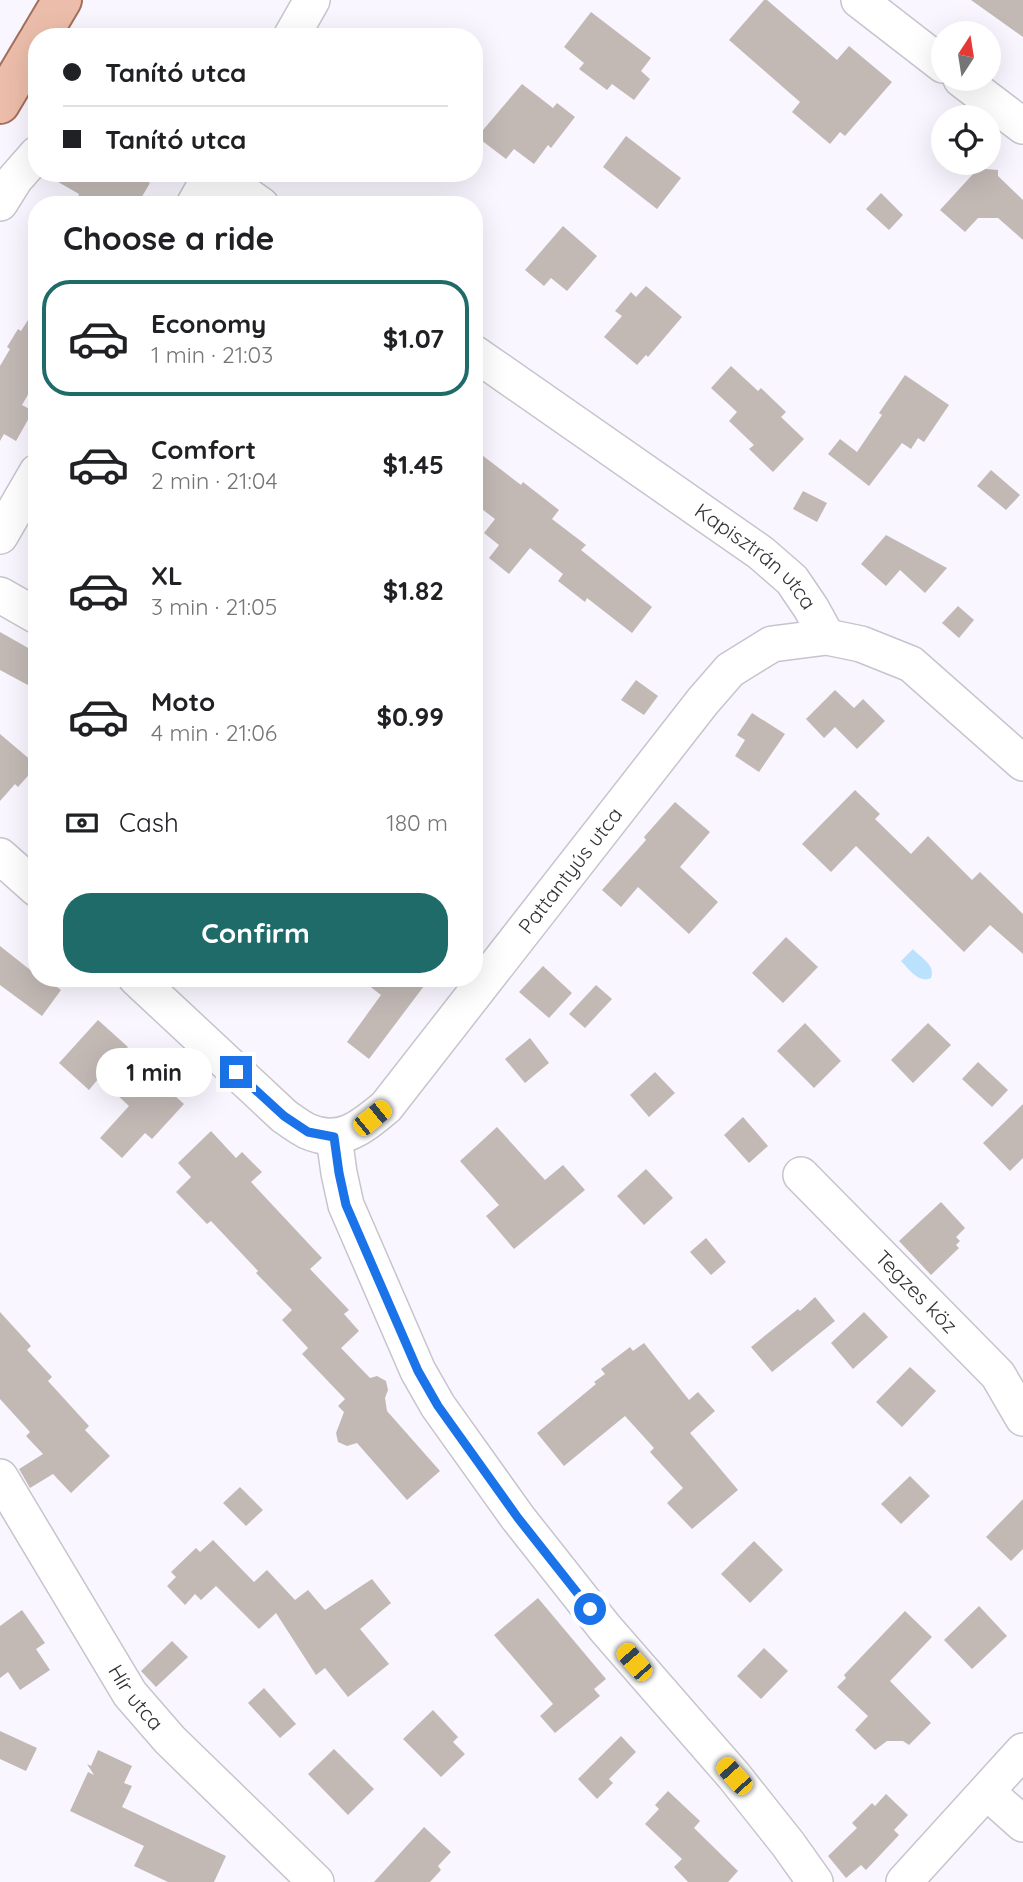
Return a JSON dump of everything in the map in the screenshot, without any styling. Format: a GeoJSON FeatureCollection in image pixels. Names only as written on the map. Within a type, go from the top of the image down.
{"type":"FeatureCollection","features":[{"type":"Feature","properties":{"kind":"main road"},"geometry":{"type":"LineString","coordinates":[[45,28],[62,0]]}},
{"type":"Feature","properties":{"kind":"main road"},"geometry":{"type":"LineString","coordinates":[[0,104],[28,57]]}},
{"type":"Feature","properties":{"kind":"street"},"geometry":{"type":"LineString","coordinates":[[296,28],[312,0]]}},
{"type":"Feature","properties":{"kind":"street"},"geometry":{"type":"LineString","coordinates":[[859,0],[931,56]]}},
{"type":"Feature","properties":{"kind":"street"},"geometry":{"type":"LineString","coordinates":[[976,91],[1023,127]]}},
{"type":"Feature","properties":{"kind":"street"},"geometry":{"type":"LineString","coordinates":[[0,203],[28,164]]}},
{"type":"Feature","properties":{"kind":"street"},"geometry":{"type":"LineString","coordinates":[[200,183],[236,196]]}},
{"type":"Feature","properties":{"kind":"street","name":"Kapisztrán utca"},"geometry":{"type":"LineString","coordinates":[[483,359],[761,553],[792,580],[827,637],[861,644],[911,664],[1023,763]]}},
{"type":"Feature","properties":{"kind":"street"},"geometry":{"type":"LineString","coordinates":[[0,536],[28,488]]}},
{"type":"Feature","properties":{"kind":"street"},"geometry":{"type":"LineString","coordinates":[[0,595],[28,612]]}},
{"type":"Feature","properties":{"kind":"street","name":"Pattantyús utca"},"geometry":{"type":"LineString","coordinates":[[483,983],[730,670],[772,644],[827,637]]}},
{"type":"Feature","properties":{"kind":"street"},"geometry":{"type":"LineString","coordinates":[[0,856],[28,881]]}},
{"type":"Feature","properties":{"kind":"street"},"geometry":{"type":"LineString","coordinates":[[146,987],[284,1116],[308,1132],[334,1137],[346,1205],[418,1371],[438,1406],[526,1528],[605,1628],[734,1776],[815,1882]]}},
{"type":"Feature","properties":{"kind":"street","name":"Pattantyús utca"},"geometry":{"type":"LineString","coordinates":[[334,1137],[358,1130],[386,1107],[480,987]]}},
{"type":"Feature","properties":{"kind":"street","name":"Tegzes köz"},"geometry":{"type":"LineString","coordinates":[[801,1175],[998,1375],[1023,1418]]}},
{"type":"Feature","properties":{"kind":"street","name":"Hír utca"},"geometry":{"type":"LineString","coordinates":[[0,1477],[130,1694],[170,1740],[317,1882]]}},
{"type":"Feature","properties":{"kind":"street"},"geometry":{"type":"LineString","coordinates":[[904,1882],[1023,1751]]}},
{"type":"Feature","properties":{"kind":"street"},"geometry":{"type":"LineString","coordinates":[[987,1792],[1023,1824]]}},
{"type":"Feature","properties":{"kind":"water"},"geometry":{"type":"Polygon","coordinates":[[[913,949],[930,965],[931,978],[918,977],[901,961],[913,949]]]}},
{"type":"Feature","properties":{"kind":"building"},"geometry":{"type":"Polygon","coordinates":[[[764,0],[837,60],[849,46],[892,82],[845,136],[840,132],[830,144],[792,112],[800,102],[729,40],[764,0]]]}},
{"type":"Feature","properties":{"kind":"building"},"geometry":{"type":"Polygon","coordinates":[[[971,0],[1023,0],[1023,37],[971,0]]]}},
{"type":"Feature","properties":{"kind":"building"},"geometry":{"type":"Polygon","coordinates":[[[591,12],[651,58],[641,71],[650,79],[634,100],[612,84],[607,90],[579,69],[584,63],[564,47],[591,12]]]}},
{"type":"Feature","properties":{"kind":"building"},"geometry":{"type":"Polygon","coordinates":[[[522,84],[553,108],[557,103],[575,117],[551,148],[548,145],[534,164],[514,149],[506,159],[483,142],[483,130],[522,84]]]}},
{"type":"Feature","properties":{"kind":"building"},"geometry":{"type":"Polygon","coordinates":[[[626,136],[681,178],[657,209],[603,167],[626,136]]]}},
{"type":"Feature","properties":{"kind":"building"},"geometry":{"type":"Polygon","coordinates":[[[972,175],[998,175],[1023,200],[1023,240],[998,218],[978,218],[965,232],[940,210],[972,175]]]}},
{"type":"Feature","properties":{"kind":"building"},"geometry":{"type":"Polygon","coordinates":[[[58,182],[150,183],[142,196],[78,196],[58,182]]]}},
{"type":"Feature","properties":{"kind":"building"},"geometry":{"type":"Polygon","coordinates":[[[881,193],[903,215],[889,230],[866,209],[881,193]]]}},
{"type":"Feature","properties":{"kind":"building"},"geometry":{"type":"Polygon","coordinates":[[[563,226],[597,256],[567,291],[551,278],[544,286],[525,270],[563,226]]]}},
{"type":"Feature","properties":{"kind":"building"},"geometry":{"type":"Polygon","coordinates":[[[646,286],[682,317],[648,357],[646,355],[637,365],[604,337],[622,316],[615,311],[631,292],[636,297],[646,286]]]}},
{"type":"Feature","properties":{"kind":"building"},"geometry":{"type":"Polygon","coordinates":[[[28,320],[28,395],[22,405],[28,408],[28,420],[16,441],[4,434],[0,441],[0,366],[10,349],[7,347],[18,329],[21,331],[28,320]]]}},
{"type":"Feature","properties":{"kind":"building"},"geometry":{"type":"Polygon","coordinates":[[[731,366],[758,391],[761,388],[786,412],[781,417],[804,439],[773,472],[749,449],[754,445],[729,421],[737,412],[711,388],[731,366]]]}},
{"type":"Feature","properties":{"kind":"building"},"geometry":{"type":"Polygon","coordinates":[[[905,375],[949,405],[924,442],[918,438],[911,449],[902,443],[869,486],[828,454],[840,439],[857,452],[905,375]]]}},
{"type":"Feature","properties":{"kind":"building"},"geometry":{"type":"Polygon","coordinates":[[[483,456],[559,510],[552,519],[586,545],[581,550],[652,607],[632,633],[587,598],[585,602],[558,581],[563,574],[530,548],[509,574],[489,558],[499,545],[484,533],[495,519],[483,510],[483,456]]]}},
{"type":"Feature","properties":{"kind":"building"},"geometry":{"type":"Polygon","coordinates":[[[991,470],[1020,495],[1006,510],[977,486],[991,470]]]}},
{"type":"Feature","properties":{"kind":"building"},"geometry":{"type":"Polygon","coordinates":[[[803,491],[827,503],[817,522],[793,509],[803,491]]]}},
{"type":"Feature","properties":{"kind":"building"},"geometry":{"type":"Polygon","coordinates":[[[886,535],[947,568],[925,593],[900,570],[886,586],[861,564],[886,535]]]}},
{"type":"Feature","properties":{"kind":"building"},"geometry":{"type":"Polygon","coordinates":[[[958,606],[974,620],[959,638],[942,623],[958,606]]]}},
{"type":"Feature","properties":{"kind":"building"},"geometry":{"type":"Polygon","coordinates":[[[0,632],[28,648],[28,685],[0,670],[0,632]]]}},
{"type":"Feature","properties":{"kind":"building"},"geometry":{"type":"Polygon","coordinates":[[[636,680],[658,696],[644,715],[621,700],[636,680]]]}},
{"type":"Feature","properties":{"kind":"building"},"geometry":{"type":"Polygon","coordinates":[[[835,690],[854,708],[863,699],[885,721],[857,749],[835,727],[824,738],[806,719],[835,690]]]}},
{"type":"Feature","properties":{"kind":"building"},"geometry":{"type":"Polygon","coordinates":[[[752,713],[785,734],[759,772],[735,756],[745,740],[737,735],[752,713]]]}},
{"type":"Feature","properties":{"kind":"building"},"geometry":{"type":"Polygon","coordinates":[[[0,734],[28,758],[28,776],[18,787],[15,784],[0,801],[0,734]]]}},
{"type":"Feature","properties":{"kind":"building"},"geometry":{"type":"Polygon","coordinates":[[[855,790],[880,814],[875,819],[911,854],[928,836],[972,880],[980,872],[1023,914],[1023,954],[990,925],[964,952],[856,846],[831,872],[802,844],[855,790]]]}},
{"type":"Feature","properties":{"kind":"building"},"geometry":{"type":"Polygon","coordinates":[[[675,802],[710,832],[680,867],[718,902],[689,934],[638,887],[621,907],[602,890],[675,802]]]}},
{"type":"Feature","properties":{"kind":"building"},"geometry":{"type":"Polygon","coordinates":[[[786,937],[818,967],[783,1003],[752,973],[786,937]]]}},
{"type":"Feature","properties":{"kind":"building"},"geometry":{"type":"Polygon","coordinates":[[[0,946],[28,968],[28,987],[57,987],[61,990],[42,1016],[0,985],[0,946]]]}},
{"type":"Feature","properties":{"kind":"building"},"geometry":{"type":"Polygon","coordinates":[[[543,966],[572,993],[549,1018],[519,992],[543,966]]]}},
{"type":"Feature","properties":{"kind":"building"},"geometry":{"type":"Polygon","coordinates":[[[596,985],[612,999],[585,1028],[569,1014],[596,985]]]}},
{"type":"Feature","properties":{"kind":"building"},"geometry":{"type":"Polygon","coordinates":[[[371,987],[423,987],[369,1059],[347,1042],[381,995],[371,987]]]}},
{"type":"Feature","properties":{"kind":"building"},"geometry":{"type":"Polygon","coordinates":[[[98,1020],[128,1047],[117,1058],[148,1086],[155,1078],[184,1104],[152,1139],[145,1133],[122,1158],[100,1138],[129,1106],[99,1078],[89,1090],[59,1063],[98,1020]]]}},
{"type":"Feature","properties":{"kind":"building"},"geometry":{"type":"Polygon","coordinates":[[[805,1023],[841,1061],[814,1088],[777,1051],[805,1023]]]}},
{"type":"Feature","properties":{"kind":"building"},"geometry":{"type":"Polygon","coordinates":[[[928,1023],[951,1045],[913,1083],[891,1060],[928,1023]]]}},
{"type":"Feature","properties":{"kind":"building"},"geometry":{"type":"Polygon","coordinates":[[[530,1038],[549,1063],[525,1083],[505,1059],[530,1038]]]}},
{"type":"Feature","properties":{"kind":"building"},"geometry":{"type":"Polygon","coordinates":[[[978,1062],[1008,1090],[992,1107],[962,1079],[978,1062]]]}},
{"type":"Feature","properties":{"kind":"building"},"geometry":{"type":"Polygon","coordinates":[[[655,1072],[675,1093],[649,1117],[630,1095],[655,1072]]]}},
{"type":"Feature","properties":{"kind":"building"},"geometry":{"type":"Polygon","coordinates":[[[1023,1104],[1023,1158],[1010,1171],[983,1143],[1023,1104]]]}},
{"type":"Feature","properties":{"kind":"building"},"geometry":{"type":"Polygon","coordinates":[[[743,1117],[768,1146],[749,1163],[724,1135],[743,1117]]]}},
{"type":"Feature","properties":{"kind":"building"},"geometry":{"type":"Polygon","coordinates":[[[497,1127],[545,1180],[563,1165],[585,1190],[514,1249],[486,1216],[499,1205],[460,1161],[497,1127]]]}},
{"type":"Feature","properties":{"kind":"building"},"geometry":{"type":"Polygon","coordinates":[[[211,1131],[236,1158],[242,1152],[262,1172],[251,1182],[322,1258],[310,1269],[349,1310],[344,1314],[359,1331],[341,1348],[370,1378],[377,1376],[386,1381],[387,1411],[440,1471],[407,1500],[357,1443],[347,1446],[338,1442],[336,1433],[344,1412],[338,1406],[345,1399],[302,1354],[308,1348],[282,1320],[292,1310],[211,1221],[207,1224],[176,1192],[191,1177],[178,1163],[211,1131]]]}},
{"type":"Feature","properties":{"kind":"building"},"geometry":{"type":"Polygon","coordinates":[[[646,1169],[673,1198],[644,1225],[617,1196],[646,1169]]]}},
{"type":"Feature","properties":{"kind":"building"},"geometry":{"type":"Polygon","coordinates":[[[941,1202],[965,1228],[956,1237],[960,1241],[956,1245],[959,1248],[931,1275],[899,1241],[941,1202]]]}},
{"type":"Feature","properties":{"kind":"building"},"geometry":{"type":"Polygon","coordinates":[[[706,1238],[726,1262],[711,1275],[690,1252],[706,1238]]]}},
{"type":"Feature","properties":{"kind":"building"},"geometry":{"type":"Polygon","coordinates":[[[815,1297],[835,1321],[772,1372],[751,1347],[815,1297]]]}},
{"type":"Feature","properties":{"kind":"building"},"geometry":{"type":"Polygon","coordinates":[[[0,1312],[31,1346],[27,1350],[52,1377],[48,1381],[89,1426],[85,1430],[110,1456],[71,1493],[53,1474],[30,1488],[19,1469],[43,1454],[26,1436],[30,1432],[0,1399],[0,1312]]]}},
{"type":"Feature","properties":{"kind":"building"},"geometry":{"type":"Polygon","coordinates":[[[864,1312],[888,1337],[853,1369],[831,1343],[864,1312]]]}},
{"type":"Feature","properties":{"kind":"building"},"geometry":{"type":"Polygon","coordinates":[[[644,1343],[689,1400],[698,1392],[715,1411],[690,1433],[738,1490],[692,1529],[667,1503],[683,1488],[650,1452],[654,1448],[625,1416],[564,1466],[537,1433],[596,1384],[594,1382],[605,1374],[601,1369],[630,1347],[633,1351],[644,1343]]]}},
{"type":"Feature","properties":{"kind":"building"},"geometry":{"type":"Polygon","coordinates":[[[910,1367],[936,1391],[902,1427],[876,1402],[910,1367]]]}},
{"type":"Feature","properties":{"kind":"building"},"geometry":{"type":"Polygon","coordinates":[[[910,1476],[930,1496],[901,1524],[881,1504],[910,1476]]]}},
{"type":"Feature","properties":{"kind":"building"},"geometry":{"type":"Polygon","coordinates":[[[240,1487],[263,1510],[246,1526],[223,1503],[240,1487]]]}},
{"type":"Feature","properties":{"kind":"building"},"geometry":{"type":"Polygon","coordinates":[[[1023,1499],[1023,1549],[1011,1561],[986,1537],[1023,1499]]]}},
{"type":"Feature","properties":{"kind":"building"},"geometry":{"type":"Polygon","coordinates":[[[213,1540],[254,1582],[267,1570],[295,1600],[308,1590],[325,1610],[372,1579],[391,1603],[360,1629],[389,1664],[348,1697],[325,1668],[316,1675],[276,1613],[259,1629],[216,1586],[201,1600],[195,1594],[185,1605],[167,1586],[176,1577],[171,1572],[196,1548],[200,1552],[213,1540]]]}},
{"type":"Feature","properties":{"kind":"building"},"geometry":{"type":"Polygon","coordinates":[[[754,1541],[783,1570],[750,1603],[721,1574],[754,1541]]]}},
{"type":"Feature","properties":{"kind":"building"},"geometry":{"type":"Polygon","coordinates":[[[538,1598],[606,1679],[594,1689],[600,1696],[555,1733],[540,1716],[553,1704],[494,1635],[538,1598]]]}},
{"type":"Feature","properties":{"kind":"building"},"geometry":{"type":"Polygon","coordinates":[[[979,1606],[1007,1636],[972,1669],[944,1640],[979,1606]]]}},
{"type":"Feature","properties":{"kind":"building"},"geometry":{"type":"Polygon","coordinates":[[[22,1610],[45,1643],[36,1649],[50,1670],[20,1690],[8,1672],[0,1678],[0,1626],[22,1610]]]}},
{"type":"Feature","properties":{"kind":"building"},"geometry":{"type":"Polygon","coordinates":[[[905,1611],[932,1637],[890,1681],[931,1723],[909,1745],[903,1741],[887,1741],[875,1750],[855,1730],[868,1716],[837,1687],[846,1678],[844,1675],[905,1611]]]}},
{"type":"Feature","properties":{"kind":"building"},"geometry":{"type":"Polygon","coordinates":[[[172,1641],[188,1657],[156,1687],[141,1671],[172,1641]]]}},
{"type":"Feature","properties":{"kind":"building"},"geometry":{"type":"Polygon","coordinates":[[[764,1648],[788,1671],[761,1699],[737,1676],[764,1648]]]}},
{"type":"Feature","properties":{"kind":"building"},"geometry":{"type":"Polygon","coordinates":[[[264,1688],[296,1724],[280,1738],[248,1703],[264,1688]]]}},
{"type":"Feature","properties":{"kind":"building"},"geometry":{"type":"Polygon","coordinates":[[[433,1710],[458,1737],[453,1742],[465,1754],[441,1777],[403,1739],[433,1710]]]}},
{"type":"Feature","properties":{"kind":"building"},"geometry":{"type":"Polygon","coordinates":[[[0,1731],[37,1748],[26,1771],[0,1759],[0,1731]]]}},
{"type":"Feature","properties":{"kind":"building"},"geometry":{"type":"Polygon","coordinates":[[[621,1736],[636,1752],[609,1779],[613,1783],[597,1799],[578,1779],[621,1736]]]}},
{"type":"Feature","properties":{"kind":"building"},"geometry":{"type":"Polygon","coordinates":[[[334,1749],[374,1789],[348,1815],[308,1774],[334,1749]]]}},
{"type":"Feature","properties":{"kind":"building"},"geometry":{"type":"Polygon","coordinates":[[[98,1750],[132,1766],[124,1783],[132,1786],[122,1807],[226,1856],[214,1882],[168,1882],[134,1866],[144,1846],[70,1811],[88,1772],[94,1775],[87,1764],[91,1766],[98,1750]]]}},
{"type":"Feature","properties":{"kind":"building"},"geometry":{"type":"Polygon","coordinates":[[[668,1791],[700,1821],[694,1828],[738,1871],[728,1882],[688,1882],[674,1867],[682,1859],[645,1824],[659,1809],[655,1805],[668,1791]]]}},
{"type":"Feature","properties":{"kind":"building"},"geometry":{"type":"Polygon","coordinates":[[[886,1794],[908,1815],[894,1830],[899,1835],[866,1870],[861,1865],[846,1878],[828,1856],[857,1828],[852,1823],[872,1803],[875,1806],[886,1794]]]}},
{"type":"Feature","properties":{"kind":"building"},"geometry":{"type":"Polygon","coordinates":[[[424,1827],[451,1852],[438,1866],[441,1870],[430,1882],[374,1882],[424,1827]]]}},
{"type":"Feature","properties":{"kind":"route"},"geometry":{"type":"LineString","coordinates":[[236,1072],[284,1116],[308,1132],[334,1137],[346,1205],[418,1371],[438,1406],[518,1518],[590,1609]]}}]}
